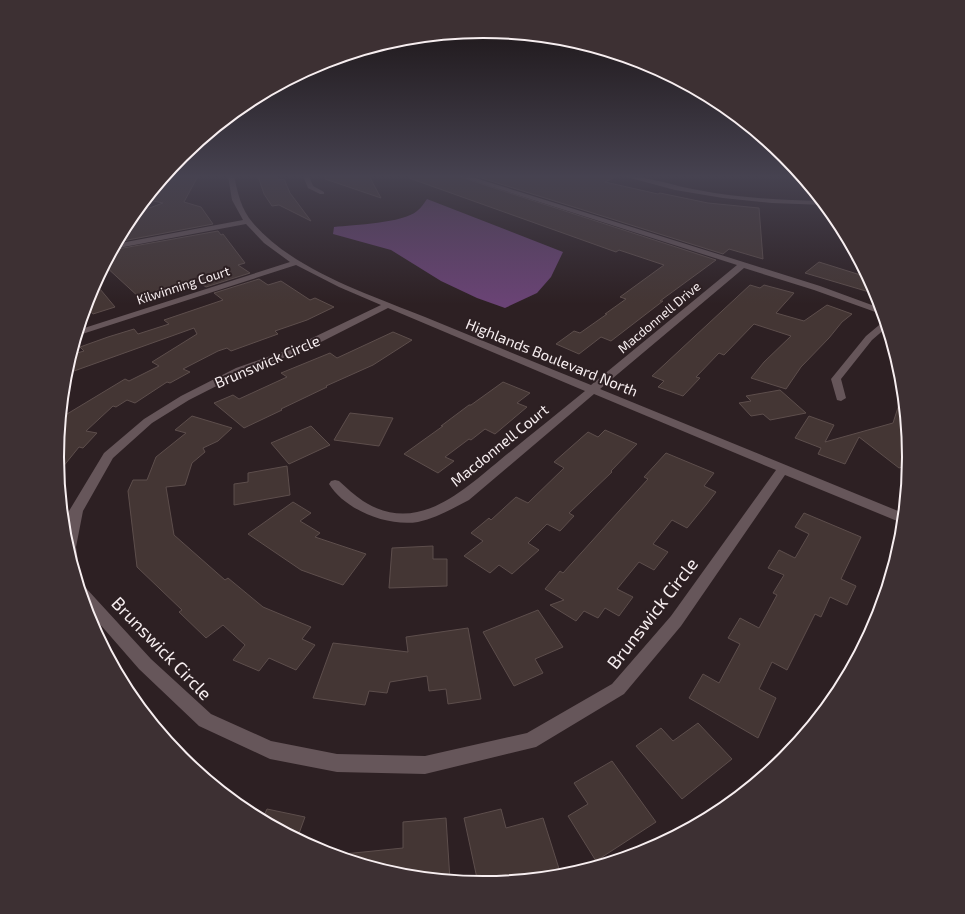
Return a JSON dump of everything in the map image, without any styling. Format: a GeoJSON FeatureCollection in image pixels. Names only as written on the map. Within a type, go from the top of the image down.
{"type":"FeatureCollection","features":[{"type":"Feature","properties":{"kind":"street"},"geometry":{"type":"LineString","coordinates":[[596,219],[817,288],[874,309]]}},
{"type":"Feature","properties":{"kind":"street"},"geometry":{"type":"LineString","coordinates":[[121,246],[248,221]]}},
{"type":"Feature","properties":{"kind":"street","name":"Highlands Boulevard North"},"geometry":{"type":"LineString","coordinates":[[248,221],[256,231],[275,247],[297,262],[339,285],[897,516]]}},
{"type":"Feature","properties":{"kind":"street","name":"Kilwinning Court"},"geometry":{"type":"LineString","coordinates":[[83,331],[297,262]]}},
{"type":"Feature","properties":{"kind":"street","name":"Macdonnell Drive"},"geometry":{"type":"LineString","coordinates":[[592,389],[742,265]]}},
{"type":"Feature","properties":{"kind":"street","name":"Brunswick Circle"},"geometry":{"type":"LineString","coordinates":[[71,534],[76,512],[108,456],[148,421],[185,398],[240,370],[308,344],[388,305]]}},
{"type":"Feature","properties":{"kind":"street"},"geometry":{"type":"LineString","coordinates":[[841,398],[836,379],[869,338],[881,328]]}},
{"type":"Feature","properties":{"kind":"street","name":"Macdonnell Court"},"geometry":{"type":"LineString","coordinates":[[335,484],[358,504],[377,513],[401,518],[419,517],[434,513],[464,497],[592,389]]}},
{"type":"Feature","properties":{"kind":"street","name":"Brunswick Circle"},"geometry":{"type":"LineString","coordinates":[[89,602],[145,664],[205,720],[270,750],[337,763],[425,765],[530,742],[618,689],[676,621],[783,469]]}},
{"type":"Feature","properties":{"kind":"shaded area"},"geometry":{"type":"Polygon","coordinates":[[[399,219],[477,219],[563,252],[551,277],[537,293],[505,308],[477,298],[441,281],[391,250],[333,234],[334,227],[390,221],[399,219]]]}},
{"type":"Feature","properties":{"kind":"building"},"geometry":{"type":"Polygon","coordinates":[[[138,219],[209,219],[213,224],[124,241],[138,219]]]}},
{"type":"Feature","properties":{"kind":"building"},"geometry":{"type":"Polygon","coordinates":[[[523,219],[589,219],[716,260],[660,301],[663,301],[611,341],[601,337],[579,354],[556,344],[574,331],[580,333],[607,314],[605,314],[626,299],[620,297],[664,265],[619,250],[616,252],[523,219]]]}},
{"type":"Feature","properties":{"kind":"building"},"geometry":{"type":"Polygon","coordinates":[[[611,219],[760,219],[763,259],[729,249],[723,254],[611,219]]]}},
{"type":"Feature","properties":{"kind":"building"},"geometry":{"type":"Polygon","coordinates":[[[218,231],[221,235],[223,234],[245,263],[238,265],[250,273],[206,287],[194,279],[155,291],[158,294],[141,299],[108,269],[119,249],[218,231]]]}},
{"type":"Feature","properties":{"kind":"building"},"geometry":{"type":"Polygon","coordinates":[[[819,262],[859,275],[867,291],[805,273],[819,262]]]}},
{"type":"Feature","properties":{"kind":"building"},"geometry":{"type":"Polygon","coordinates":[[[259,279],[268,285],[281,281],[310,300],[315,298],[334,307],[307,320],[275,331],[278,334],[231,351],[227,348],[218,351],[183,369],[190,372],[170,383],[167,382],[135,403],[127,400],[116,407],[113,406],[86,431],[97,433],[83,448],[79,447],[64,466],[64,430],[67,414],[125,379],[129,381],[159,366],[152,362],[197,334],[194,328],[74,371],[77,353],[84,351],[80,347],[134,329],[138,334],[169,324],[164,320],[223,300],[214,293],[259,279]]]}},
{"type":"Feature","properties":{"kind":"building"},"geometry":{"type":"Polygon","coordinates":[[[750,285],[760,288],[764,285],[794,293],[776,313],[804,321],[827,305],[852,314],[842,322],[801,367],[786,389],[751,378],[764,362],[791,336],[754,324],[724,355],[719,353],[696,377],[700,378],[683,396],[658,387],[664,381],[652,376],[750,285]]]}},
{"type":"Feature","properties":{"kind":"building"},"geometry":{"type":"Polygon","coordinates":[[[99,288],[115,307],[93,314],[90,311],[99,288]]]}},
{"type":"Feature","properties":{"kind":"building"},"geometry":{"type":"Polygon","coordinates":[[[393,332],[412,340],[373,365],[326,386],[327,387],[244,428],[214,403],[233,395],[239,399],[287,377],[281,373],[330,353],[337,358],[393,332]]]}},
{"type":"Feature","properties":{"kind":"building"},"geometry":{"type":"Polygon","coordinates":[[[503,382],[530,393],[517,403],[527,407],[495,434],[485,429],[471,440],[469,439],[445,457],[454,461],[438,473],[404,454],[469,405],[503,382]]]}},
{"type":"Feature","properties":{"kind":"building"},"geometry":{"type":"Polygon","coordinates":[[[780,390],[806,413],[770,420],[763,414],[751,416],[739,403],[751,401],[746,396],[780,390]]]}},
{"type":"Feature","properties":{"kind":"building"},"geometry":{"type":"Polygon","coordinates":[[[898,406],[902,457],[902,467],[899,468],[859,437],[845,464],[818,454],[821,448],[795,438],[809,416],[834,425],[825,442],[893,423],[898,406]]]}},
{"type":"Feature","properties":{"kind":"building"},"geometry":{"type":"Polygon","coordinates":[[[350,413],[393,418],[379,446],[334,440],[350,413]]]}},
{"type":"Feature","properties":{"kind":"building"},"geometry":{"type":"Polygon","coordinates":[[[192,416],[232,428],[218,441],[203,448],[205,452],[192,463],[185,485],[166,487],[174,535],[225,580],[228,578],[263,607],[311,627],[302,639],[315,645],[296,670],[269,658],[259,671],[233,660],[245,645],[223,625],[206,638],[179,612],[182,610],[137,567],[128,491],[133,480],[147,480],[156,457],[186,433],[175,430],[192,416]]]}},
{"type":"Feature","properties":{"kind":"building"},"geometry":{"type":"Polygon","coordinates":[[[311,426],[330,445],[289,464],[271,443],[311,426]]]}},
{"type":"Feature","properties":{"kind":"building"},"geometry":{"type":"Polygon","coordinates":[[[605,430],[637,444],[611,471],[612,472],[569,513],[574,516],[560,531],[547,524],[528,543],[539,550],[512,574],[499,565],[490,573],[464,556],[483,541],[471,533],[489,518],[491,520],[516,497],[528,503],[564,468],[554,462],[588,432],[598,437],[605,430]]]}},
{"type":"Feature","properties":{"kind":"building"},"geometry":{"type":"Polygon","coordinates":[[[666,453],[714,473],[704,486],[716,492],[687,528],[672,520],[653,544],[668,552],[654,570],[639,562],[617,589],[633,597],[619,616],[605,608],[598,618],[584,611],[576,621],[550,605],[564,600],[545,589],[560,571],[563,573],[648,479],[644,477],[666,453]]]}},
{"type":"Feature","properties":{"kind":"building"},"geometry":{"type":"Polygon","coordinates":[[[287,466],[290,495],[234,505],[234,484],[248,482],[248,473],[287,466]]]}},
{"type":"Feature","properties":{"kind":"building"},"geometry":{"type":"Polygon","coordinates":[[[293,502],[311,513],[300,521],[320,533],[315,537],[366,554],[343,585],[301,570],[248,534],[293,502]]]}},
{"type":"Feature","properties":{"kind":"building"},"geometry":{"type":"Polygon","coordinates":[[[804,513],[861,537],[841,579],[856,586],[847,605],[830,597],[821,617],[815,614],[787,670],[772,662],[759,689],[776,698],[758,738],[689,698],[703,674],[719,683],[740,644],[728,638],[740,618],[759,628],[777,595],[773,593],[784,575],[768,568],[779,550],[795,558],[809,534],[795,527],[804,513]]]}},
{"type":"Feature","properties":{"kind":"building"},"geometry":{"type":"Polygon","coordinates":[[[433,546],[433,559],[447,559],[447,586],[389,588],[392,548],[433,546]]]}},
{"type":"Feature","properties":{"kind":"building"},"geometry":{"type":"Polygon","coordinates":[[[538,610],[563,647],[535,659],[543,673],[514,686],[483,632],[538,610]]]}},
{"type":"Feature","properties":{"kind":"building"},"geometry":{"type":"Polygon","coordinates":[[[468,628],[481,699],[448,704],[446,689],[429,691],[427,676],[390,682],[387,693],[369,691],[365,705],[313,698],[333,643],[408,652],[406,637],[468,628]]]}},
{"type":"Feature","properties":{"kind":"building"},"geometry":{"type":"Polygon","coordinates":[[[698,723],[732,759],[682,799],[636,746],[661,728],[673,741],[698,723]]]}},
{"type":"Feature","properties":{"kind":"building"},"geometry":{"type":"Polygon","coordinates":[[[612,761],[656,822],[596,861],[568,816],[588,804],[574,783],[612,761]]]}},
{"type":"Feature","properties":{"kind":"building"},"geometry":{"type":"Polygon","coordinates":[[[267,809],[305,817],[299,834],[265,814],[267,809]]]}},
{"type":"Feature","properties":{"kind":"building"},"geometry":{"type":"Polygon","coordinates":[[[501,809],[506,828],[543,818],[559,869],[510,875],[476,876],[464,818],[501,809]]]}},
{"type":"Feature","properties":{"kind":"building"},"geometry":{"type":"Polygon","coordinates":[[[446,818],[450,874],[401,868],[347,854],[403,848],[403,822],[446,818]]]}}]}
